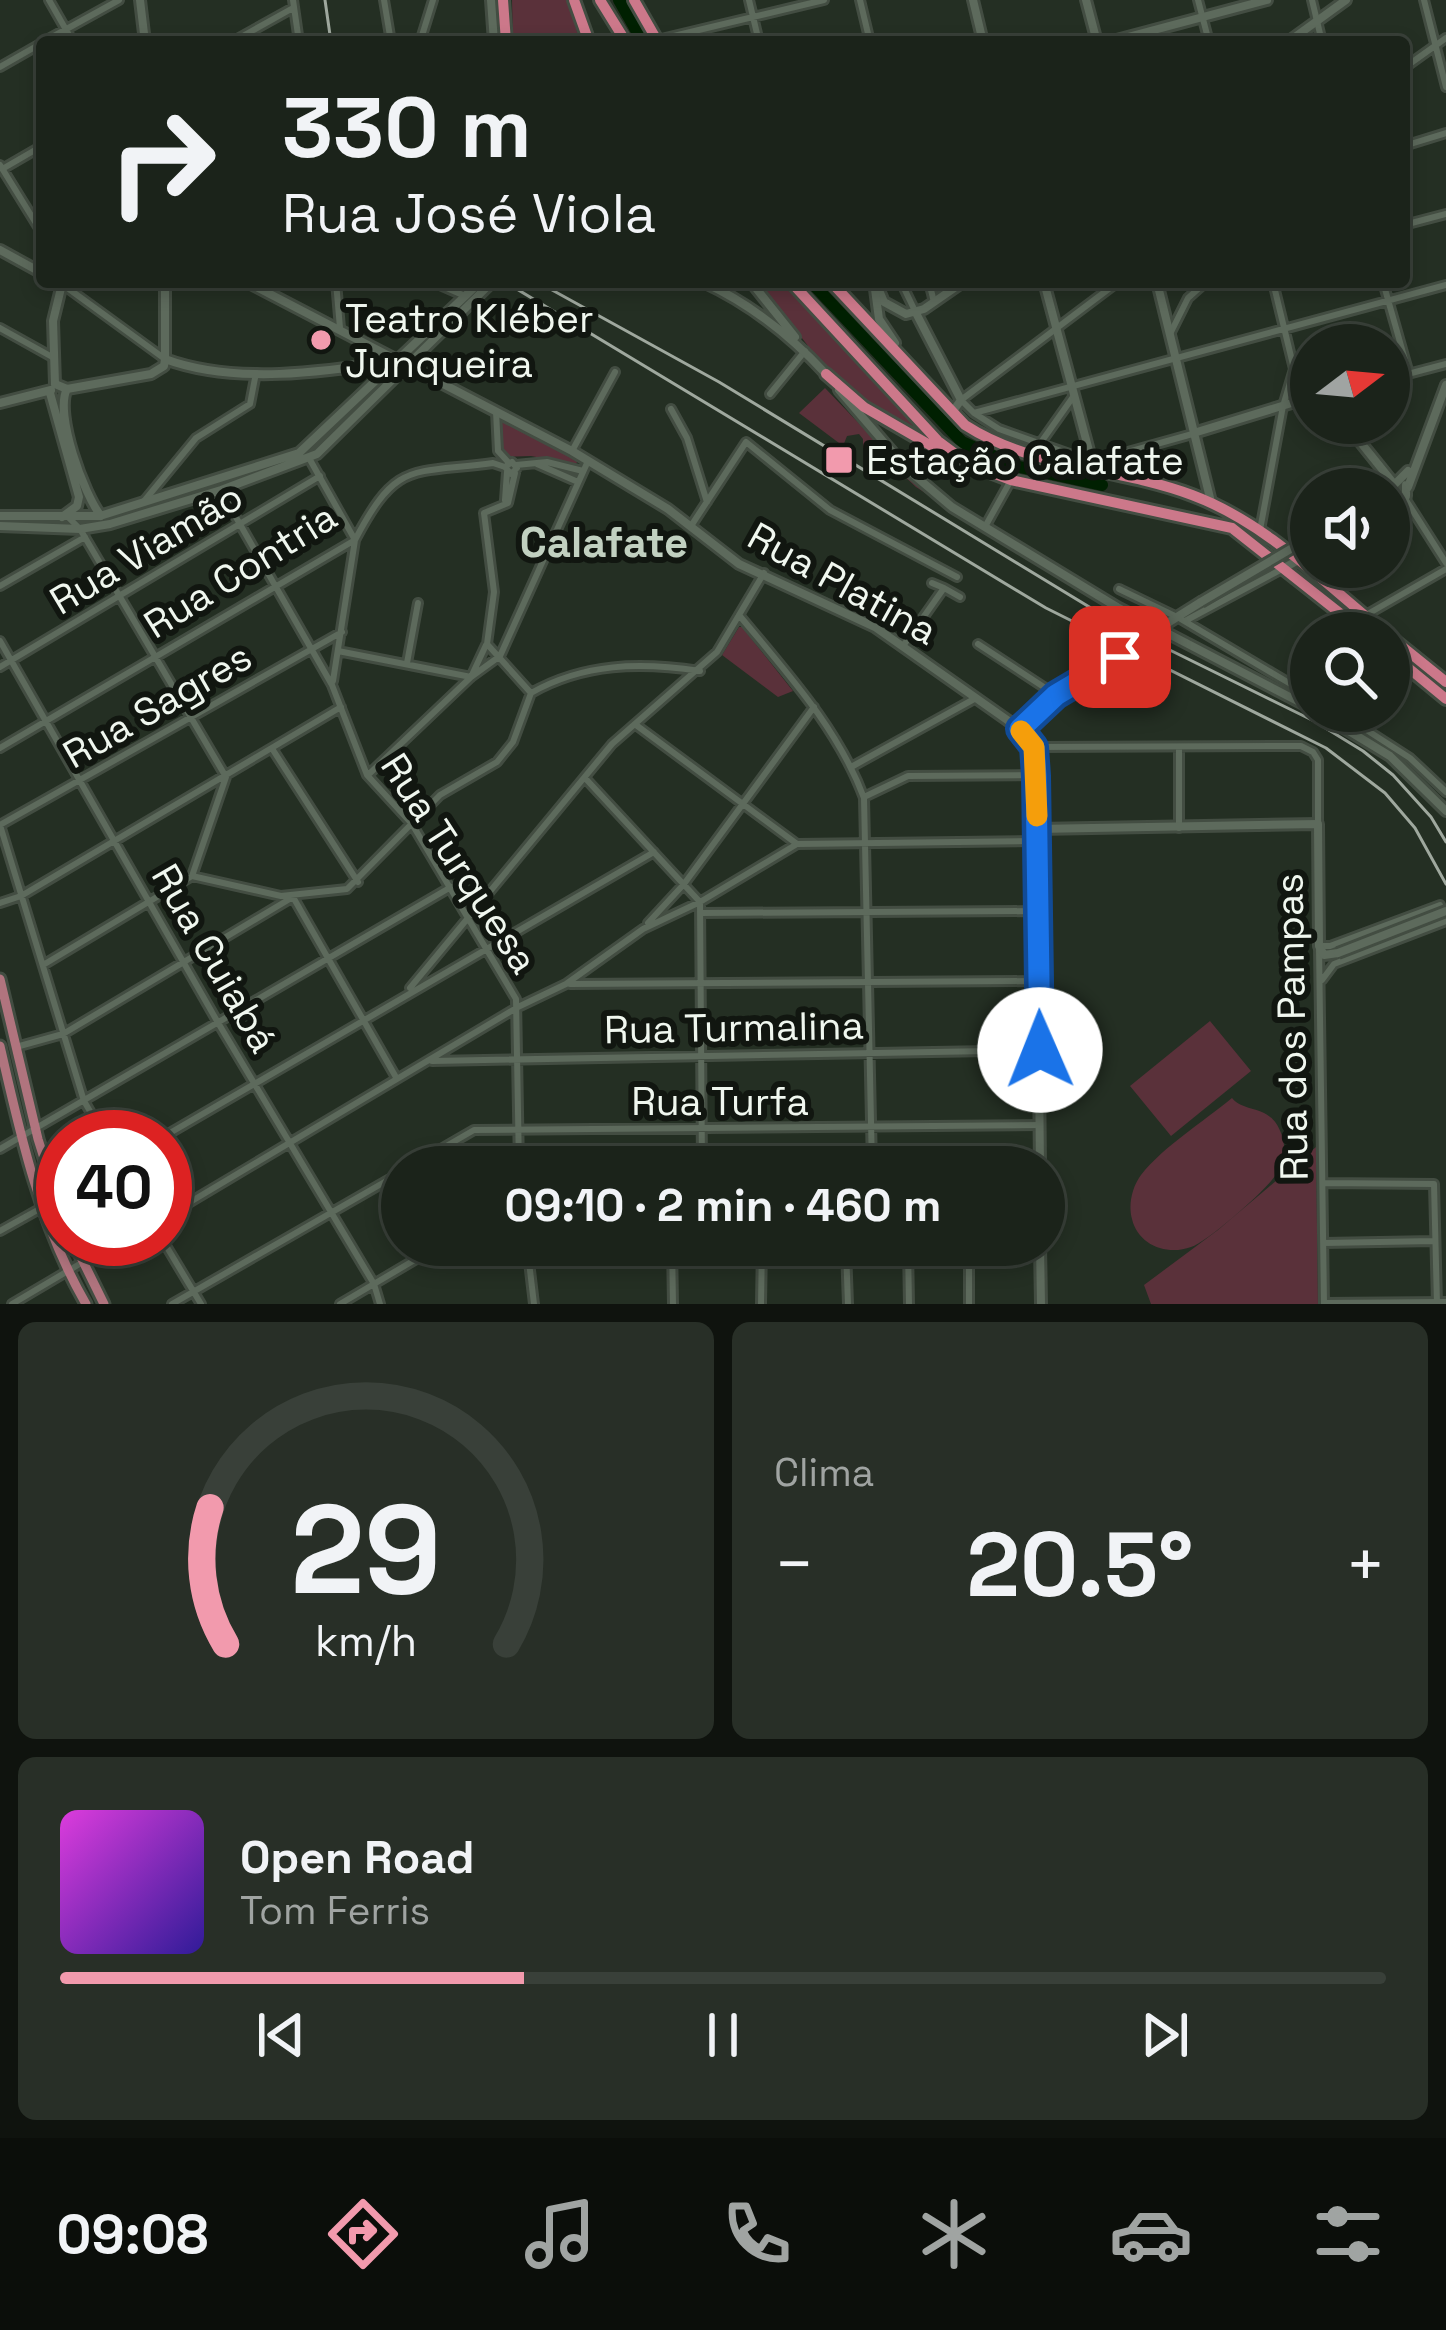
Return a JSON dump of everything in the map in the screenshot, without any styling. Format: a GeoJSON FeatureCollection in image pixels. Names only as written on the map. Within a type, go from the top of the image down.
{"type":"FeatureCollection","features":[{"type":"Feature","properties":{"kind":"highway"},"geometry":{"type":"LineString","coordinates":[[503,0],[506,36]]}},
{"type":"Feature","properties":{"kind":"highway"},"geometry":{"type":"LineString","coordinates":[[574,0],[585,36]]}},
{"type":"Feature","properties":{"kind":"highway"},"geometry":{"type":"LineString","coordinates":[[600,0],[622,36]]}},
{"type":"Feature","properties":{"kind":"highway"},"geometry":{"type":"LineString","coordinates":[[634,0],[655,36]]}},
{"type":"Feature","properties":{"kind":"highway"},"geometry":{"type":"LineString","coordinates":[[796,288],[938,441],[969,464]]}},
{"type":"Feature","properties":{"kind":"highway"},"geometry":{"type":"LineString","coordinates":[[837,288],[980,434],[1212,505],[1260,530],[1290,554]]}},
{"type":"Feature","properties":{"kind":"highway"},"geometry":{"type":"LineString","coordinates":[[826,374],[864,407],[929,446],[1011,480],[1232,527],[1339,612]]}},
{"type":"Feature","properties":{"kind":"highway"},"geometry":{"type":"LineString","coordinates":[[904,405],[929,446]]}},
{"type":"Feature","properties":{"kind":"highway"},"geometry":{"type":"LineString","coordinates":[[1335,588],[1360,612]]}},
{"type":"Feature","properties":{"kind":"highway"},"geometry":{"type":"LineString","coordinates":[[1410,653],[1446,682]]}},
{"type":"Feature","properties":{"kind":"highway"},"geometry":{"type":"LineString","coordinates":[[1410,670],[1446,700]]}},
{"type":"Feature","properties":{"kind":"main road"},"geometry":{"type":"LineString","coordinates":[[0,979],[36,1128]]}},
{"type":"Feature","properties":{"kind":"main road"},"geometry":{"type":"LineString","coordinates":[[0,1046],[36,1183]]}},
{"type":"Feature","properties":{"kind":"main road"},"geometry":{"type":"LineString","coordinates":[[65,1266],[86,1304]]}},
{"type":"Feature","properties":{"kind":"main road"},"geometry":{"type":"LineString","coordinates":[[88,1266],[104,1304]]}},
{"type":"Feature","properties":{"kind":"street"},"geometry":{"type":"LineString","coordinates":[[49,0],[69,36]]}},
{"type":"Feature","properties":{"kind":"street"},"geometry":{"type":"LineString","coordinates":[[53,36],[119,0]]}},
{"type":"Feature","properties":{"kind":"street"},"geometry":{"type":"LineString","coordinates":[[384,0],[390,36]]}},
{"type":"Feature","properties":{"kind":"street"},"geometry":{"type":"LineString","coordinates":[[422,36],[433,0]]}},
{"type":"Feature","properties":{"kind":"street"},"geometry":{"type":"LineString","coordinates":[[491,0],[494,36]]}},
{"type":"Feature","properties":{"kind":"street"},"geometry":{"type":"LineString","coordinates":[[749,0],[758,36]]}},
{"type":"Feature","properties":{"kind":"street"},"geometry":{"type":"LineString","coordinates":[[679,36],[824,0]]}},
{"type":"Feature","properties":{"kind":"street"},"geometry":{"type":"LineString","coordinates":[[860,0],[869,36]]}},
{"type":"Feature","properties":{"kind":"street"},"geometry":{"type":"LineString","coordinates":[[973,0],[981,36]]}},
{"type":"Feature","properties":{"kind":"street"},"geometry":{"type":"LineString","coordinates":[[1086,0],[1095,36]]}},
{"type":"Feature","properties":{"kind":"street"},"geometry":{"type":"LineString","coordinates":[[1198,0],[1207,36]]}},
{"type":"Feature","properties":{"kind":"street"},"geometry":{"type":"LineString","coordinates":[[1134,36],[1267,0]]}},
{"type":"Feature","properties":{"kind":"street"},"geometry":{"type":"LineString","coordinates":[[1312,0],[1321,36]]}},
{"type":"Feature","properties":{"kind":"street"},"geometry":{"type":"LineString","coordinates":[[1296,36],[1346,0]]}},
{"type":"Feature","properties":{"kind":"street"},"geometry":{"type":"LineString","coordinates":[[1424,0],[1446,87]]}},
{"type":"Feature","properties":{"kind":"street"},"geometry":{"type":"LineString","coordinates":[[143,1],[146,36]]}},
{"type":"Feature","properties":{"kind":"street"},"geometry":{"type":"LineString","coordinates":[[242,36],[293,4],[298,36]]}},
{"type":"Feature","properties":{"kind":"street"},"geometry":{"type":"LineString","coordinates":[[1410,64],[1446,38]]}},
{"type":"Feature","properties":{"kind":"street"},"geometry":{"type":"LineString","coordinates":[[1435,45],[1446,52]]}},
{"type":"Feature","properties":{"kind":"street"},"geometry":{"type":"LineString","coordinates":[[0,67],[36,46]]}},
{"type":"Feature","properties":{"kind":"street"},"geometry":{"type":"LineString","coordinates":[[1410,144],[1446,134]]}},
{"type":"Feature","properties":{"kind":"street"},"geometry":{"type":"LineString","coordinates":[[36,149],[1,168],[36,218]]}},
{"type":"Feature","properties":{"kind":"street"},"geometry":{"type":"LineString","coordinates":[[1410,223],[1446,214]]}},
{"type":"Feature","properties":{"kind":"street"},"geometry":{"type":"LineString","coordinates":[[0,250],[36,269]]}},
{"type":"Feature","properties":{"kind":"street"},"geometry":{"type":"LineString","coordinates":[[974,413],[1446,285]]}},
{"type":"Feature","properties":{"kind":"street"},"geometry":{"type":"LineString","coordinates":[[59,288],[53,321],[52,388],[79,501],[65,518]]}},
{"type":"Feature","properties":{"kind":"street"},"geometry":{"type":"LineString","coordinates":[[67,288],[165,359],[217,371],[256,373],[403,363]]}},
{"type":"Feature","properties":{"kind":"street"},"geometry":{"type":"LineString","coordinates":[[0,403],[52,388],[151,374],[164,366],[166,288]]}},
{"type":"Feature","properties":{"kind":"street","name":"Rua Platina"},"geometry":{"type":"LineString","coordinates":[[260,288],[572,451],[691,526],[739,564],[875,627],[1020,729],[1034,747]]}},
{"type":"Feature","properties":{"kind":"street"},"geometry":{"type":"LineString","coordinates":[[337,288],[340,328]]}},
{"type":"Feature","properties":{"kind":"street"},"geometry":{"type":"LineString","coordinates":[[447,288],[465,296]]}},
{"type":"Feature","properties":{"kind":"street"},"geometry":{"type":"LineString","coordinates":[[0,586],[82,533],[309,458],[474,288]]}},
{"type":"Feature","properties":{"kind":"street"},"geometry":{"type":"LineString","coordinates":[[155,492],[218,478],[308,448],[381,377],[403,363],[485,288]]}},
{"type":"Feature","properties":{"kind":"street"},"geometry":{"type":"LineString","coordinates":[[716,288],[739,298],[805,351]]}},
{"type":"Feature","properties":{"kind":"street"},"geometry":{"type":"LineString","coordinates":[[756,288],[907,469],[952,507],[1158,629],[1290,698]]}},
{"type":"Feature","properties":{"kind":"street"},"geometry":{"type":"LineString","coordinates":[[876,288],[879,320],[916,374]]}},
{"type":"Feature","properties":{"kind":"street"},"geometry":{"type":"LineString","coordinates":[[879,288],[891,309],[916,314],[954,288]]}},
{"type":"Feature","properties":{"kind":"street"},"geometry":{"type":"LineString","coordinates":[[904,288],[957,406],[1036,449],[1073,397]]}},
{"type":"Feature","properties":{"kind":"street"},"geometry":{"type":"LineString","coordinates":[[930,288],[934,302]]}},
{"type":"Feature","properties":{"kind":"street"},"geometry":{"type":"LineString","coordinates":[[1045,288],[1096,467],[1290,404]]}},
{"type":"Feature","properties":{"kind":"street"},"geometry":{"type":"LineString","coordinates":[[957,406],[1110,288]]}},
{"type":"Feature","properties":{"kind":"street"},"geometry":{"type":"LineString","coordinates":[[1159,288],[1212,505]]}},
{"type":"Feature","properties":{"kind":"street"},"geometry":{"type":"LineString","coordinates":[[1171,333],[1188,298],[1199,288]]}},
{"type":"Feature","properties":{"kind":"street"},"geometry":{"type":"LineString","coordinates":[[1275,288],[1290,350]]}},
{"type":"Feature","properties":{"kind":"street"},"geometry":{"type":"LineString","coordinates":[[1385,288],[1395,324]]}},
{"type":"Feature","properties":{"kind":"street"},"geometry":{"type":"LineString","coordinates":[[0,328],[54,358]]}},
{"type":"Feature","properties":{"kind":"street"},"geometry":{"type":"LineString","coordinates":[[370,346],[370,365],[381,377]]}},
{"type":"Feature","properties":{"kind":"street"},"geometry":{"type":"LineString","coordinates":[[770,394],[805,351]]}},
{"type":"Feature","properties":{"kind":"street"},"geometry":{"type":"LineString","coordinates":[[1410,374],[1446,364]]}},
{"type":"Feature","properties":{"kind":"street"},"geometry":{"type":"LineString","coordinates":[[572,451],[615,372]]}},
{"type":"Feature","properties":{"kind":"street"},"geometry":{"type":"LineString","coordinates":[[0,516],[100,515],[145,500],[196,438],[250,404],[256,373]]}},
{"type":"Feature","properties":{"kind":"street"},"geometry":{"type":"LineString","coordinates":[[1260,530],[1290,382]]}},
{"type":"Feature","properties":{"kind":"street"},"geometry":{"type":"LineString","coordinates":[[1410,470],[1446,385]]}},
{"type":"Feature","properties":{"kind":"street"},"geometry":{"type":"LineString","coordinates":[[68,388],[62,398],[72,480]]}},
{"type":"Feature","properties":{"kind":"street"},"geometry":{"type":"LineString","coordinates":[[670,409],[687,438],[707,502]]}},
{"type":"Feature","properties":{"kind":"street"},"geometry":{"type":"LineString","coordinates":[[471,677],[487,644],[494,592],[484,513],[504,504],[512,494],[511,468],[498,451],[496,411]]}},
{"type":"Feature","properties":{"kind":"street"},"geometry":{"type":"LineString","coordinates":[[691,526],[746,442],[830,510],[957,577]]}},
{"type":"Feature","properties":{"kind":"street"},"geometry":{"type":"LineString","coordinates":[[71,445],[100,515],[110,524]]}},
{"type":"Feature","properties":{"kind":"street"},"geometry":{"type":"LineString","coordinates":[[309,458],[355,541],[332,685]]}},
{"type":"Feature","properties":{"kind":"street"},"geometry":{"type":"LineString","coordinates":[[367,775],[471,677],[500,656],[588,461]]}},
{"type":"Feature","properties":{"kind":"street"},"geometry":{"type":"LineString","coordinates":[[536,463],[578,482]]}},
{"type":"Feature","properties":{"kind":"street","name":"Rua Contria"},"geometry":{"type":"LineString","coordinates":[[0,748],[355,541],[380,495],[409,474],[536,463],[583,471]]}},
{"type":"Feature","properties":{"kind":"street","name":"Rua Viamão"},"geometry":{"type":"LineString","coordinates":[[0,667],[320,476]]}},
{"type":"Feature","properties":{"kind":"street","name":"Rua Turquesa"},"geometry":{"type":"LineString","coordinates":[[218,478],[220,490],[332,685],[367,775],[412,824],[518,1007],[519,1146]]}},
{"type":"Feature","properties":{"kind":"street"},"geometry":{"type":"LineString","coordinates":[[986,525],[1011,480]]}},
{"type":"Feature","properties":{"kind":"street"},"geometry":{"type":"LineString","coordinates":[[1371,612],[1446,566],[1410,513]]}},
{"type":"Feature","properties":{"kind":"street"},"geometry":{"type":"LineString","coordinates":[[43,965],[193,876],[226,777],[82,533],[65,518]]}},
{"type":"Feature","properties":{"kind":"street"},"geometry":{"type":"LineString","coordinates":[[0,526],[82,533]]}},
{"type":"Feature","properties":{"kind":"street"},"geometry":{"type":"LineString","coordinates":[[1182,620],[1202,602],[1290,549]]}},
{"type":"Feature","properties":{"kind":"street"},"geometry":{"type":"LineString","coordinates":[[1158,629],[1290,565]]}},
{"type":"Feature","properties":{"kind":"street"},"geometry":{"type":"LineString","coordinates":[[406,994],[612,744],[717,652],[764,573]]}},
{"type":"Feature","properties":{"kind":"street"},"geometry":{"type":"LineString","coordinates":[[932,583],[960,598]]}},
{"type":"Feature","properties":{"kind":"street"},"geometry":{"type":"LineString","coordinates":[[903,646],[944,588]]}},
{"type":"Feature","properties":{"kind":"street"},"geometry":{"type":"LineString","coordinates":[[1119,590],[1182,620],[1290,684]]}},
{"type":"Feature","properties":{"kind":"street"},"geometry":{"type":"LineString","coordinates":[[407,663],[418,603]]}},
{"type":"Feature","properties":{"kind":"street"},"geometry":{"type":"LineString","coordinates":[[739,615],[814,707],[853,766],[864,797],[871,1146]]}},
{"type":"Feature","properties":{"kind":"street","name":"Rua Sagres"},"geometry":{"type":"LineString","coordinates":[[0,825],[342,632]]}},
{"type":"Feature","properties":{"kind":"street","name":"Rua Cuiabá"},"geometry":{"type":"LineString","coordinates":[[0,641],[374,1284],[380,1304]]}},
{"type":"Feature","properties":{"kind":"street"},"geometry":{"type":"LineString","coordinates":[[487,644],[530,693]]}},
{"type":"Feature","properties":{"kind":"street"},"geometry":{"type":"LineString","coordinates":[[978,644],[1056,695]]}},
{"type":"Feature","properties":{"kind":"street"},"geometry":{"type":"LineString","coordinates":[[338,651],[471,677]]}},
{"type":"Feature","properties":{"kind":"street"},"geometry":{"type":"LineString","coordinates":[[1020,729],[1056,695],[1120,657]]}},
{"type":"Feature","properties":{"kind":"street"},"geometry":{"type":"LineString","coordinates":[[193,876],[293,896],[347,890],[440,795],[496,762],[513,742],[530,693],[592,668],[665,666],[700,671]]}},
{"type":"Feature","properties":{"kind":"street"},"geometry":{"type":"LineString","coordinates":[[853,766],[977,698]]}},
{"type":"Feature","properties":{"kind":"street"},"geometry":{"type":"LineString","coordinates":[[0,903],[21,896],[341,707]]}},
{"type":"Feature","properties":{"kind":"street"},"geometry":{"type":"LineString","coordinates":[[192,1200],[518,1007],[566,984],[643,928],[684,884],[814,707]]}},
{"type":"Feature","properties":{"kind":"street"},"geometry":{"type":"LineString","coordinates":[[636,724],[797,844]]}},
{"type":"Feature","properties":{"kind":"street"},"geometry":{"type":"LineString","coordinates":[[1350,732],[1390,756],[1446,811]]}},
{"type":"Feature","properties":{"kind":"street"},"geometry":{"type":"LineString","coordinates":[[1370,732],[1410,758],[1446,792]]}},
{"type":"Feature","properties":{"kind":"street","name":"Rua dos Pampas"},"geometry":{"type":"LineString","coordinates":[[1179,747],[1301,746],[1318,760],[1324,1304]]}},
{"type":"Feature","properties":{"kind":"street"},"geometry":{"type":"LineString","coordinates":[[1040,1146],[1034,747],[1179,747],[1179,828]]}},
{"type":"Feature","properties":{"kind":"street"},"geometry":{"type":"LineString","coordinates":[[273,749],[358,882]]}},
{"type":"Feature","properties":{"kind":"street"},"geometry":{"type":"LineString","coordinates":[[864,797],[908,776],[1036,776]]}},
{"type":"Feature","properties":{"kind":"street"},"geometry":{"type":"LineString","coordinates":[[584,777],[700,902],[701,1146]]}},
{"type":"Feature","properties":{"kind":"street"},"geometry":{"type":"LineString","coordinates":[[1037,829],[1318,824]]}},
{"type":"Feature","properties":{"kind":"street"},"geometry":{"type":"LineString","coordinates":[[0,825],[89,1110]]}},
{"type":"Feature","properties":{"kind":"street"},"geometry":{"type":"LineString","coordinates":[[643,928],[700,902],[797,844],[1037,841]]}},
{"type":"Feature","properties":{"kind":"street"},"geometry":{"type":"LineString","coordinates":[[192,1120],[654,852]]}},
{"type":"Feature","properties":{"kind":"street"},"geometry":{"type":"LineString","coordinates":[[68,1110],[451,886]]}},
{"type":"Feature","properties":{"kind":"street"},"geometry":{"type":"LineString","coordinates":[[293,896],[398,1079]]}},
{"type":"Feature","properties":{"kind":"street"},"geometry":{"type":"LineString","coordinates":[[16,1047],[63,1034],[293,896]]}},
{"type":"Feature","properties":{"kind":"street"},"geometry":{"type":"LineString","coordinates":[[1335,955],[1324,955],[1319,946],[1443,908]]}},
{"type":"Feature","properties":{"kind":"street"},"geometry":{"type":"LineString","coordinates":[[1322,980],[1334,964],[1446,921],[1443,908]]}},
{"type":"Feature","properties":{"kind":"street"},"geometry":{"type":"LineString","coordinates":[[1322,980],[1325,962],[1335,955],[1443,908]]}},
{"type":"Feature","properties":{"kind":"street"},"geometry":{"type":"LineString","coordinates":[[700,913],[1038,911]]}},
{"type":"Feature","properties":{"kind":"street"},"geometry":{"type":"LineString","coordinates":[[566,984],[1039,981]]}},
{"type":"Feature","properties":{"kind":"street","name":"Rua Turmalina"},"geometry":{"type":"LineString","coordinates":[[428,1061],[1040,1050]]}},
{"type":"Feature","properties":{"kind":"street","name":"Rua Turfa"},"geometry":{"type":"LineString","coordinates":[[446,1146],[474,1130],[519,1128],[1040,1125]]}},
{"type":"Feature","properties":{"kind":"street"},"geometry":{"type":"LineString","coordinates":[[0,1148],[36,1128]]}},
{"type":"Feature","properties":{"kind":"street"},"geometry":{"type":"LineString","coordinates":[[1323,1183],[1434,1184],[1440,1302],[1324,1304]]}},
{"type":"Feature","properties":{"kind":"street"},"geometry":{"type":"LineString","coordinates":[[172,1304],[381,1184]]}},
{"type":"Feature","properties":{"kind":"street"},"geometry":{"type":"LineString","coordinates":[[0,1231],[36,1211]]}},
{"type":"Feature","properties":{"kind":"street"},"geometry":{"type":"LineString","coordinates":[[1323,1243],[1434,1241]]}},
{"type":"Feature","properties":{"kind":"street"},"geometry":{"type":"LineString","coordinates":[[12,1304],[78,1266]]}},
{"type":"Feature","properties":{"kind":"street"},"geometry":{"type":"LineString","coordinates":[[179,1266],[201,1304]]}},
{"type":"Feature","properties":{"kind":"street"},"geometry":{"type":"LineString","coordinates":[[340,1304],[405,1266]]}},
{"type":"Feature","properties":{"kind":"street"},"geometry":{"type":"LineString","coordinates":[[529,1266],[534,1304]]}},
{"type":"Feature","properties":{"kind":"street"},"geometry":{"type":"LineString","coordinates":[[672,1266],[674,1304]]}},
{"type":"Feature","properties":{"kind":"street"},"geometry":{"type":"LineString","coordinates":[[761,1304],[762,1266]]}},
{"type":"Feature","properties":{"kind":"street"},"geometry":{"type":"LineString","coordinates":[[847,1266],[848,1304]]}},
{"type":"Feature","properties":{"kind":"street"},"geometry":{"type":"LineString","coordinates":[[908,1266],[909,1304]]}},
{"type":"Feature","properties":{"kind":"street"},"geometry":{"type":"LineString","coordinates":[[969,1266],[969,1304]]}},
{"type":"Feature","properties":{"kind":"street"},"geometry":{"type":"LineString","coordinates":[[1040,1266],[1041,1304]]}},
{"type":"Feature","properties":{"kind":"shaded area"},"geometry":{"type":"Polygon","coordinates":[[[512,0],[568,0],[578,36],[513,36],[512,0]]]}},
{"type":"Feature","properties":{"kind":"shaded area"},"geometry":{"type":"Polygon","coordinates":[[[764,288],[786,288],[902,407],[918,434],[866,405],[828,372],[764,288]]]}},
{"type":"Feature","properties":{"kind":"shaded area"},"geometry":{"type":"Polygon","coordinates":[[[825,388],[918,485],[1168,637],[1097,601],[916,487],[870,444],[863,448],[859,434],[847,436],[843,446],[799,413],[825,388]]]}},
{"type":"Feature","properties":{"kind":"shaded area"},"geometry":{"type":"Polygon","coordinates":[[[502,419],[579,458],[576,464],[531,456],[504,457],[500,452],[502,419]]]}},
{"type":"Feature","properties":{"kind":"shaded area"},"geometry":{"type":"Polygon","coordinates":[[[739,627],[793,691],[778,697],[722,655],[739,627]]]}},
{"type":"Feature","properties":{"kind":"shaded area"},"geometry":{"type":"Polygon","coordinates":[[[1210,1021],[1251,1071],[1171,1136],[1130,1086],[1210,1021]]]}},
{"type":"Feature","properties":{"kind":"shaded area"},"geometry":{"type":"Polygon","coordinates":[[[1232,1098],[1276,1124],[1284,1150],[1278,1171],[1248,1204],[1199,1243],[1172,1250],[1147,1242],[1132,1219],[1138,1180],[1161,1154],[1232,1098]]]}},
{"type":"Feature","properties":{"kind":"shaded area"},"geometry":{"type":"Polygon","coordinates":[[[1316,1147],[1318,1304],[1151,1304],[1144,1285],[1316,1147]]]}},
{"type":"Feature","properties":{"kind":"waterway"},"geometry":{"type":"LineString","coordinates":[[619,0],[640,36]]}},
{"type":"Feature","properties":{"kind":"waterway"},"geometry":{"type":"LineString","coordinates":[[817,288],[962,442],[1015,466],[1102,485]]}},
{"type":"Feature","properties":{"kind":"railway"},"geometry":{"type":"LineString","coordinates":[[325,0],[330,36]]}},
{"type":"Feature","properties":{"kind":"railway"},"geometry":{"type":"LineString","coordinates":[[515,288],[1046,608],[1326,748],[1385,793],[1415,828],[1446,884]]}},
{"type":"Feature","properties":{"kind":"railway"},"geometry":{"type":"LineString","coordinates":[[548,288],[719,382],[1119,625],[1314,721],[1363,751],[1393,775],[1431,817],[1446,842]]}},
{"type":"Feature","properties":{"kind":"slow traffic"},"geometry":{"type":"LineString","coordinates":[[1021,731],[1034,747],[1037,816]]}},
{"type":"Feature","properties":{"kind":"place","name":"Teatro Kléber Junqueira"},"geometry":{"type":"Point","coordinates":[321,340]}},
{"type":"Feature","properties":{"kind":"place","name":"Estação Calafate"},"geometry":{"type":"Point","coordinates":[839,460]}},
{"type":"Feature","properties":{"kind":"district","name":"Calafate"},"geometry":{"type":"Point","coordinates":[604,542]}},
{"type":"Feature","properties":{"kind":"route"},"geometry":{"type":"LineString","coordinates":[[1040,1050],[1036,776],[1034,747],[1020,729],[1056,695],[1120,657]]}}]}
